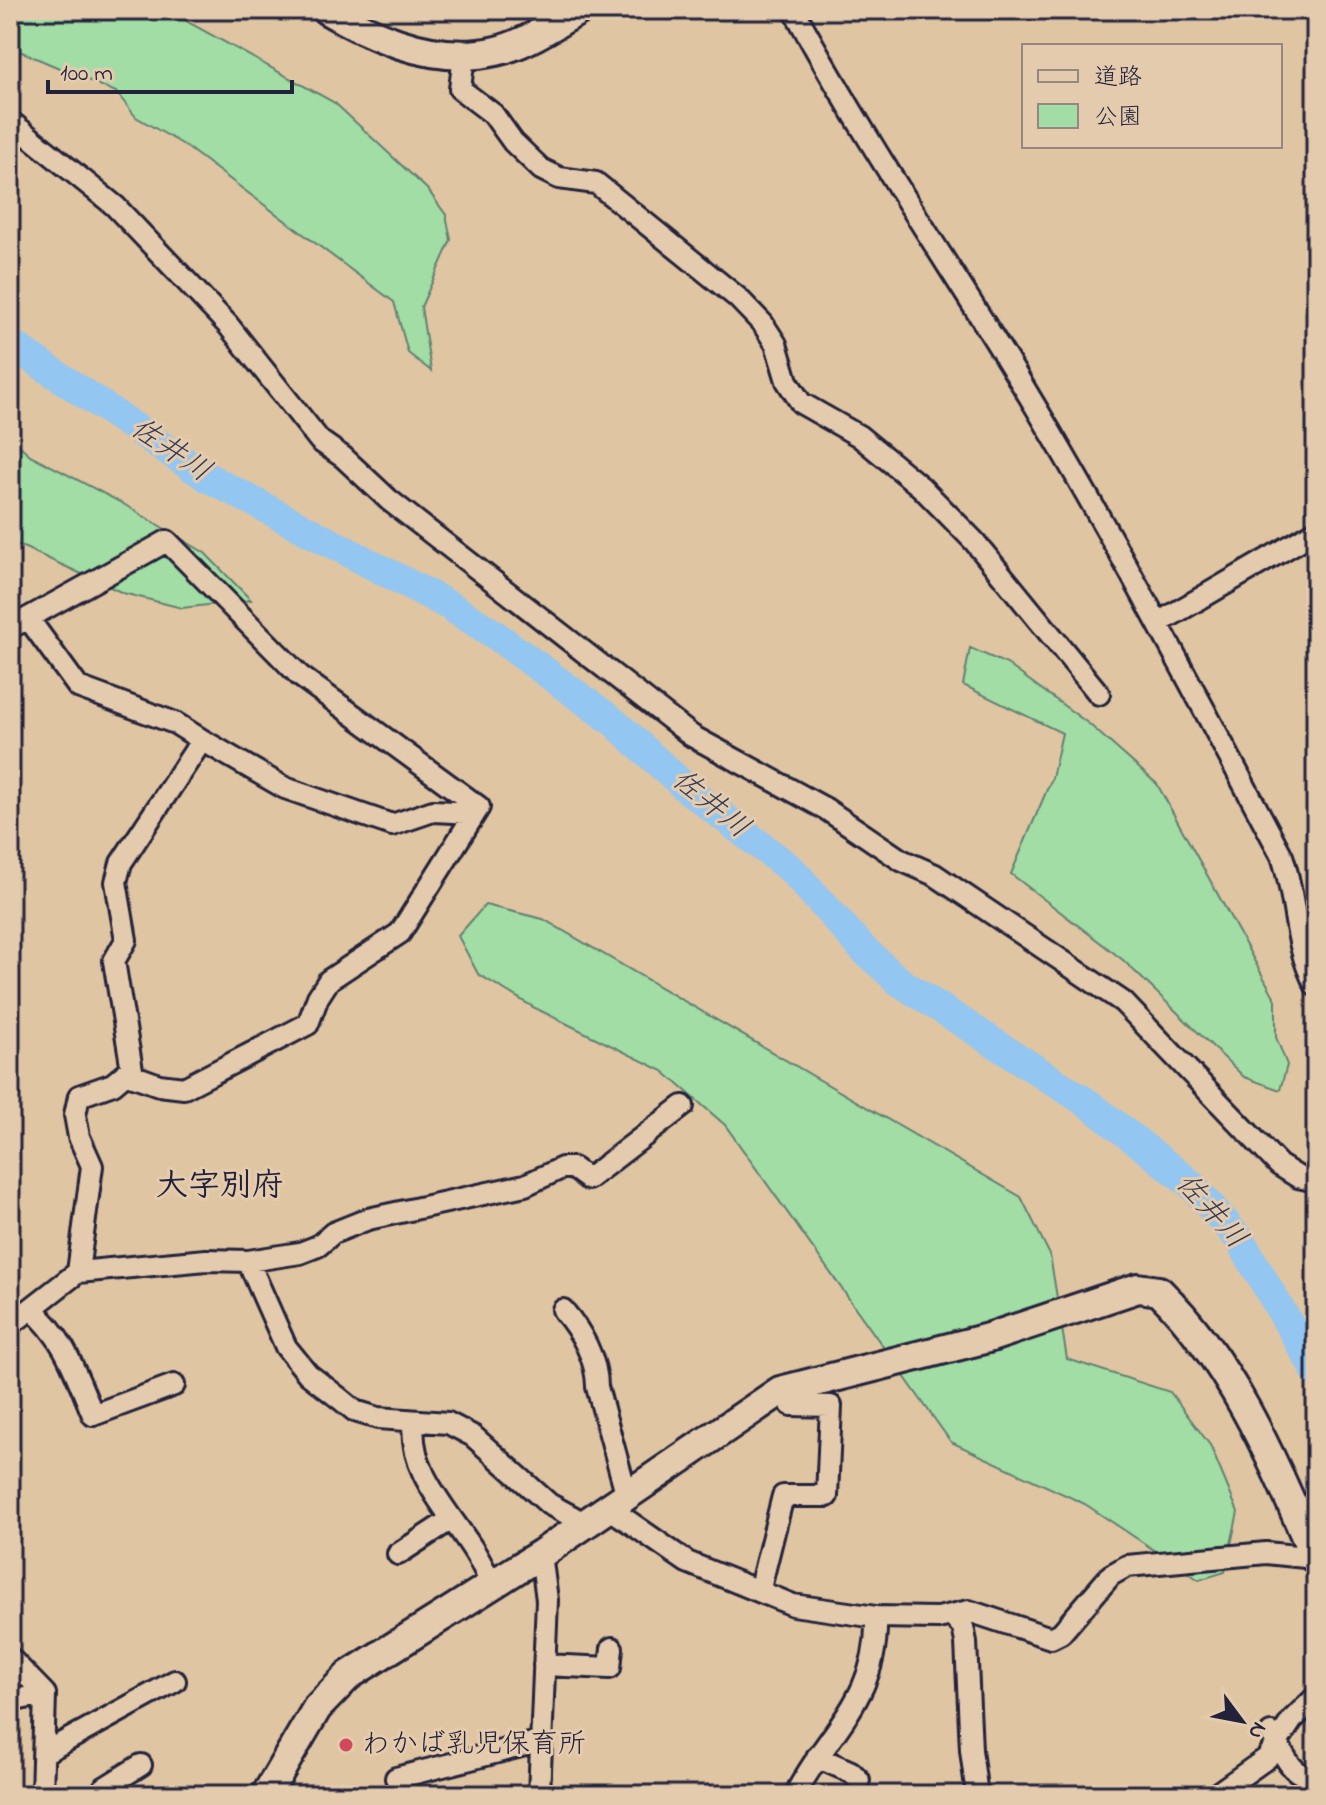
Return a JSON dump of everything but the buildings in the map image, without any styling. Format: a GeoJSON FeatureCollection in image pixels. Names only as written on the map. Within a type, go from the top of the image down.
{"type":"FeatureCollection","features":[{"type":"Feature","properties":{"kind":"street"},"geometry":{"type":"LineString","coordinates":[[327,10],[397,44],[464,55],[496,51],[526,40],[579,10]]}},
{"type":"Feature","properties":{"kind":"street"},"geometry":{"type":"LineString","coordinates":[[794,10],[840,95],[987,327],[1158,623],[1282,856],[1291,884],[1300,954],[1316,986]]}},
{"type":"Feature","properties":{"kind":"street"},"geometry":{"type":"LineString","coordinates":[[464,55],[460,89],[493,114],[522,153],[550,175],[596,183],[738,298],[770,334],[783,361],[787,381],[801,403],[859,436],[921,487],[974,541],[1099,694]]}},
{"type":"Feature","properties":{"kind":"street"},"geometry":{"type":"LineString","coordinates":[[10,121],[115,206],[228,325],[320,441],[343,457],[389,500],[692,736],[826,809],[901,860],[935,875],[1123,1002],[1279,1165],[1298,1177],[1316,1181]]}},
{"type":"Feature","properties":{"kind":"street"},"geometry":{"type":"LineString","coordinates":[[1158,623],[1316,531]]}},
{"type":"Feature","properties":{"kind":"street"},"geometry":{"type":"LineString","coordinates":[[78,1272],[92,1166],[79,1137],[75,1115],[79,1096],[113,1084],[126,1073],[159,1085],[184,1088],[308,1024],[318,997],[329,980],[400,933],[479,807],[300,676],[167,541],[19,623],[78,687],[175,723],[285,788],[392,825],[433,811],[475,813]]}},
{"type":"Feature","properties":{"kind":"street"},"geometry":{"type":"LineString","coordinates":[[133,1076],[114,961],[126,940],[116,882],[121,863],[202,740]]}},
{"type":"Feature","properties":{"kind":"street"},"geometry":{"type":"LineString","coordinates":[[18,1312],[78,1272],[206,1260],[248,1261],[300,1253],[318,1246],[333,1233],[368,1219],[525,1185],[562,1168],[573,1168],[588,1179],[683,1106]]}},
{"type":"Feature","properties":{"kind":"street"},"geometry":{"type":"LineString","coordinates":[[248,1261],[286,1347],[308,1374],[355,1411],[378,1418],[448,1423],[473,1436],[549,1504],[586,1524]]}},
{"type":"Feature","properties":{"kind":"street"},"geometry":{"type":"LineString","coordinates":[[266,1795],[317,1708],[336,1686],[360,1667],[541,1554],[752,1409],[791,1387],[988,1338],[1138,1288],[1153,1289],[1164,1296],[1222,1368],[1260,1437],[1316,1559]]}},
{"type":"Feature","properties":{"kind":"street"},"geometry":{"type":"LineString","coordinates":[[563,1310],[575,1324],[597,1370],[597,1387],[618,1502],[687,1562],[760,1588],[793,1605],[876,1617],[938,1618],[969,1611],[985,1613],[1051,1638],[1061,1633],[1111,1575],[1127,1566],[1266,1553],[1316,1559]]}},
{"type":"Feature","properties":{"kind":"street"},"geometry":{"type":"LineString","coordinates":[[18,1312],[52,1326],[93,1415],[174,1385]]}},
{"type":"Feature","properties":{"kind":"street"},"geometry":{"type":"LineString","coordinates":[[760,1588],[783,1496],[827,1496],[831,1406],[791,1405],[791,1387]]}},
{"type":"Feature","properties":{"kind":"street"},"geometry":{"type":"LineString","coordinates":[[414,1421],[411,1442],[450,1520],[483,1561],[491,1586]]}},
{"type":"Feature","properties":{"kind":"street"},"geometry":{"type":"LineString","coordinates":[[398,1554],[450,1520]]}},
{"type":"Feature","properties":{"kind":"street"},"geometry":{"type":"LineString","coordinates":[[539,1795],[547,1600],[541,1554]]}},
{"type":"Feature","properties":{"kind":"street"},"geometry":{"type":"LineString","coordinates":[[952,1615],[963,1627],[966,1642],[971,1750],[977,1795]]}},
{"type":"Feature","properties":{"kind":"street"},"geometry":{"type":"LineString","coordinates":[[795,1795],[817,1757],[862,1694],[877,1645],[876,1617]]}},
{"type":"Feature","properties":{"kind":"street"},"geometry":{"type":"LineString","coordinates":[[544,1665],[610,1668],[612,1648]]}},
{"type":"Feature","properties":{"kind":"street"},"geometry":{"type":"LineString","coordinates":[[10,1658],[45,1694],[42,1795]]}},
{"type":"Feature","properties":{"kind":"street"},"geometry":{"type":"LineString","coordinates":[[44,1753],[175,1681]]}},
{"type":"Feature","properties":{"kind":"street"},"geometry":{"type":"LineString","coordinates":[[10,1701],[45,1694]]}},
{"type":"Feature","properties":{"kind":"street"},"geometry":{"type":"LineString","coordinates":[[1219,1794],[1267,1758],[1274,1737],[1316,1697]]}},
{"type":"Feature","properties":{"kind":"street"},"geometry":{"type":"LineString","coordinates":[[1274,1737],[1295,1771],[1308,1777],[1316,1776]]}},
{"type":"Feature","properties":{"kind":"street"},"geometry":{"type":"LineString","coordinates":[[396,1778],[541,1741]]}},
{"type":"Feature","properties":{"kind":"street"},"geometry":{"type":"LineString","coordinates":[[817,1757],[851,1772],[859,1780]]}},
{"type":"Feature","properties":{"kind":"street"},"geometry":{"type":"LineString","coordinates":[[101,1793],[141,1765]]}},
{"type":"Feature","properties":{"kind":"green space"},"geometry":{"type":"Polygon","coordinates":[[[10,10],[173,10],[177,16],[335,103],[428,190],[446,215],[451,240],[421,307],[431,371],[408,353],[394,302],[184,145],[136,117],[116,92],[10,47],[10,10]]]}},
{"type":"Feature","properties":{"kind":"green space"},"geometry":{"type":"Polygon","coordinates":[[[10,437],[30,455],[120,502],[205,553],[251,600],[182,608],[123,593],[10,541],[10,437]]]}},
{"type":"Feature","properties":{"kind":"green space"},"geometry":{"type":"Polygon","coordinates":[[[970,648],[1007,664],[1089,724],[1157,784],[1276,1000],[1276,1037],[1287,1065],[1280,1090],[1244,1077],[1123,960],[1011,874],[1052,778],[1062,733],[963,685],[970,648]]]}},
{"type":"Feature","properties":{"kind":"green space"},"geometry":{"type":"Polygon","coordinates":[[[485,905],[543,919],[1021,1197],[1050,1255],[1067,1359],[1170,1392],[1210,1445],[1238,1512],[1225,1572],[1199,1580],[1085,1504],[951,1442],[725,1125],[663,1071],[535,1008],[478,974],[458,936],[485,905]]]}},
{"type":"Feature","properties":{"kind":"waterway","name":"佐井川"},"geometry":{"type":"LineString","coordinates":[[10,343],[207,477],[450,606],[491,632],[614,722],[685,787],[792,870],[863,949],[900,982],[1089,1104],[1191,1184],[1240,1240],[1316,1371]]}},
{"type":"Feature","properties":{"kind":"place","name":"わかば乳児保育所"},"geometry":{"type":"Point","coordinates":[346,1745]}},
{"type":"Feature","properties":{"kind":"district","name":"大字別府"},"geometry":{"type":"Point","coordinates":[220,1187]}}]}
